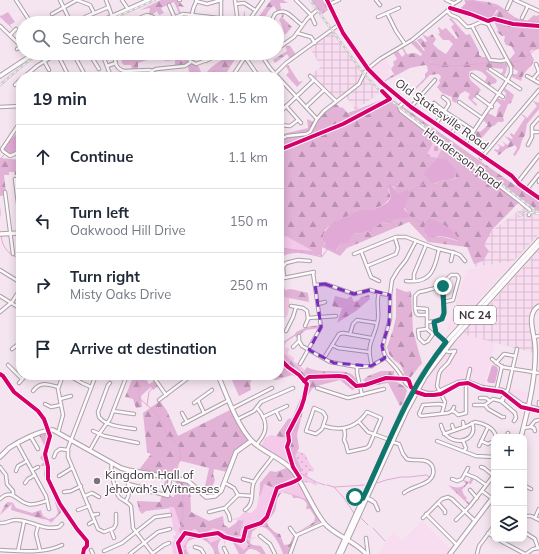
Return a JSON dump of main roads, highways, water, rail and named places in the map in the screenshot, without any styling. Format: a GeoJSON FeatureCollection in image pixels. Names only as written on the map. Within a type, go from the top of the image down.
{"type":"FeatureCollection","features":[{"type":"Feature","properties":{"kind":"main road"},"geometry":{"type":"LineString","coordinates":[[112,16],[143,1],[149,0]]}},
{"type":"Feature","properties":{"kind":"main road","name":"Old Statesville Road"},"geometry":{"type":"LineString","coordinates":[[327,2],[337,26],[381,85],[411,108],[451,134],[482,157]]}},
{"type":"Feature","properties":{"kind":"main road","name":"Old Statesville Road"},"geometry":{"type":"LineString","coordinates":[[327,2],[343,34],[368,69]]}},
{"type":"Feature","properties":{"kind":"main road"},"geometry":{"type":"LineString","coordinates":[[0,76],[24,60]]}},
{"type":"Feature","properties":{"kind":"main road","name":"Old Statesville Road"},"geometry":{"type":"LineString","coordinates":[[403,102],[539,196]]}},
{"type":"Feature","properties":{"kind":"main road","name":"Old Statesville Road"},"geometry":{"type":"LineString","coordinates":[[518,182],[539,196]]}},
{"type":"Feature","properties":{"kind":"main road"},"geometry":{"type":"LineString","coordinates":[[0,234],[16,234]]}},
{"type":"Feature","properties":{"kind":"main road","name":"NC 24"},"geometry":{"type":"LineString","coordinates":[[366,498],[391,442],[410,405],[414,390],[485,299],[539,240]]}},
{"type":"Feature","properties":{"kind":"main road","name":"NC 24"},"geometry":{"type":"LineString","coordinates":[[338,554],[380,469],[396,426],[414,390],[416,389],[429,365],[447,342],[539,245]]}},
{"type":"Feature","properties":{"kind":"main road"},"geometry":{"type":"LineString","coordinates":[[522,434],[528,407],[536,348],[532,320],[535,309],[539,306]]}},
{"type":"Feature","properties":{"kind":"main road"},"geometry":{"type":"LineString","coordinates":[[422,381],[435,357]]}},
{"type":"Feature","properties":{"kind":"main road"},"geometry":{"type":"LineString","coordinates":[[220,380],[244,432],[251,441],[288,466],[294,472],[324,523],[332,531],[357,545],[367,554]]}},
{"type":"Feature","properties":{"kind":"main road"},"geometry":{"type":"LineString","coordinates":[[406,412],[405,409],[410,398]]}},
{"type":"Feature","properties":{"kind":"main road"},"geometry":{"type":"LineString","coordinates":[[0,457],[8,449],[18,443],[46,430],[53,430],[112,463],[128,470],[191,482],[202,494],[208,497],[218,494],[225,483],[236,452],[251,441]]}},
{"type":"Feature","properties":{"kind":"main road"},"geometry":{"type":"LineString","coordinates":[[450,554],[491,500]]}},
{"type":"Feature","properties":{"kind":"main road","name":"NC 24"},"geometry":{"type":"LineString","coordinates":[[341,554],[346,539]]}},
{"type":"Feature","properties":{"kind":"waterway"},"geometry":{"type":"LineString","coordinates":[[492,17],[539,22]]}},
{"type":"Feature","properties":{"kind":"waterway"},"geometry":{"type":"LineString","coordinates":[[510,62],[523,59],[539,47]]}},
{"type":"Feature","properties":{"kind":"waterway"},"geometry":{"type":"LineString","coordinates":[[180,60],[186,64]]}},
{"type":"Feature","properties":{"kind":"waterway"},"geometry":{"type":"LineString","coordinates":[[430,64],[453,66],[499,62]]}},
{"type":"Feature","properties":{"kind":"waterway"},"geometry":{"type":"LineString","coordinates":[[189,66],[198,72]]}},
{"type":"Feature","properties":{"kind":"waterway"},"geometry":{"type":"LineString","coordinates":[[0,159],[4,155]]}},
{"type":"Feature","properties":{"kind":"waterway"},"geometry":{"type":"LineString","coordinates":[[410,192],[427,182]]}},
{"type":"Feature","properties":{"kind":"waterway"},"geometry":{"type":"LineString","coordinates":[[0,209],[0,216]]}},
{"type":"Feature","properties":{"kind":"waterway"},"geometry":{"type":"LineString","coordinates":[[411,217],[422,223]]}},
{"type":"Feature","properties":{"kind":"waterway"},"geometry":{"type":"LineString","coordinates":[[1,236],[3,245],[7,251],[16,257]]}},
{"type":"Feature","properties":{"kind":"waterway"},"geometry":{"type":"LineString","coordinates":[[284,248],[322,257],[328,248]]}},
{"type":"Feature","properties":{"kind":"waterway"},"geometry":{"type":"LineString","coordinates":[[284,359],[300,374],[306,383],[304,393],[288,433],[290,454],[297,465],[299,472]]}},
{"type":"Feature","properties":{"kind":"waterway"},"geometry":{"type":"LineString","coordinates":[[403,375],[414,368]]}},
{"type":"Feature","properties":{"kind":"waterway"},"geometry":{"type":"LineString","coordinates":[[284,369],[295,370]]}},
{"type":"Feature","properties":{"kind":"waterway"},"geometry":{"type":"LineString","coordinates":[[0,373],[3,373],[17,393],[40,410],[45,418],[47,427]]}},
{"type":"Feature","properties":{"kind":"waterway"},"geometry":{"type":"LineString","coordinates":[[361,384],[383,376],[399,377]]}},
{"type":"Feature","properties":{"kind":"waterway"},"geometry":{"type":"LineString","coordinates":[[306,383],[318,379],[335,377],[343,378],[358,385]]}},
{"type":"Feature","properties":{"kind":"waterway"},"geometry":{"type":"LineString","coordinates":[[138,380],[139,398],[157,414],[168,436],[179,446],[181,456],[176,471],[176,477]]}},
{"type":"Feature","properties":{"kind":"waterway"},"geometry":{"type":"LineString","coordinates":[[147,405],[149,392],[155,385]]}},
{"type":"Feature","properties":{"kind":"waterway"},"geometry":{"type":"LineString","coordinates":[[50,432],[51,436],[46,454],[50,482],[67,517],[79,533],[84,535],[90,544],[84,554]]}},
{"type":"Feature","properties":{"kind":"waterway"},"geometry":{"type":"LineString","coordinates":[[146,469],[175,476]]}},
{"type":"Feature","properties":{"kind":"waterway"},"geometry":{"type":"LineString","coordinates":[[227,536],[238,536],[240,529],[244,526],[264,519],[268,512],[272,495],[276,487],[299,473]]}},
{"type":"Feature","properties":{"kind":"waterway"},"geometry":{"type":"LineString","coordinates":[[300,473],[318,483]]}},
{"type":"Feature","properties":{"kind":"waterway"},"geometry":{"type":"LineString","coordinates":[[377,483],[401,477],[426,475],[430,477]]}},
{"type":"Feature","properties":{"kind":"waterway"},"geometry":{"type":"LineString","coordinates":[[177,481],[183,498],[183,530]]}},
{"type":"Feature","properties":{"kind":"waterway"},"geometry":{"type":"LineString","coordinates":[[319,483],[325,485]]}},
{"type":"Feature","properties":{"kind":"waterway"},"geometry":{"type":"LineString","coordinates":[[327,485],[334,487],[350,486]]}},
{"type":"Feature","properties":{"kind":"waterway"},"geometry":{"type":"LineString","coordinates":[[351,486],[364,485]]}},
{"type":"Feature","properties":{"kind":"waterway"},"geometry":{"type":"LineString","coordinates":[[334,487],[345,499]]}},
{"type":"Feature","properties":{"kind":"waterway"},"geometry":{"type":"LineString","coordinates":[[345,500],[354,513]]}},
{"type":"Feature","properties":{"kind":"waterway"},"geometry":{"type":"LineString","coordinates":[[361,518],[368,525]]}},
{"type":"Feature","properties":{"kind":"waterway"},"geometry":{"type":"LineString","coordinates":[[263,519],[278,536],[285,554]]}},
{"type":"Feature","properties":{"kind":"waterway"},"geometry":{"type":"LineString","coordinates":[[373,528],[385,541]]}},
{"type":"Feature","properties":{"kind":"waterway"},"geometry":{"type":"LineString","coordinates":[[239,535],[246,538],[250,545],[260,548],[264,554]]}},
{"type":"Feature","properties":{"kind":"railway"},"geometry":{"type":"LineString","coordinates":[[118,16],[155,0]]}},
{"type":"Feature","properties":{"kind":"railway"},"geometry":{"type":"LineString","coordinates":[[310,0],[364,74],[386,97],[539,213]]}},
{"type":"Feature","properties":{"kind":"railway"},"geometry":{"type":"LineString","coordinates":[[0,85],[30,60]]}},
{"type":"Feature","properties":{"kind":"railway"},"geometry":{"type":"LineString","coordinates":[[519,216],[528,212],[539,214]]}},
{"type":"Feature","properties":{"kind":"place","name":"Kingdom Hall of Jehovah’s Witnesses"},"geometry":{"type":"Point","coordinates":[97,481]}}]}
